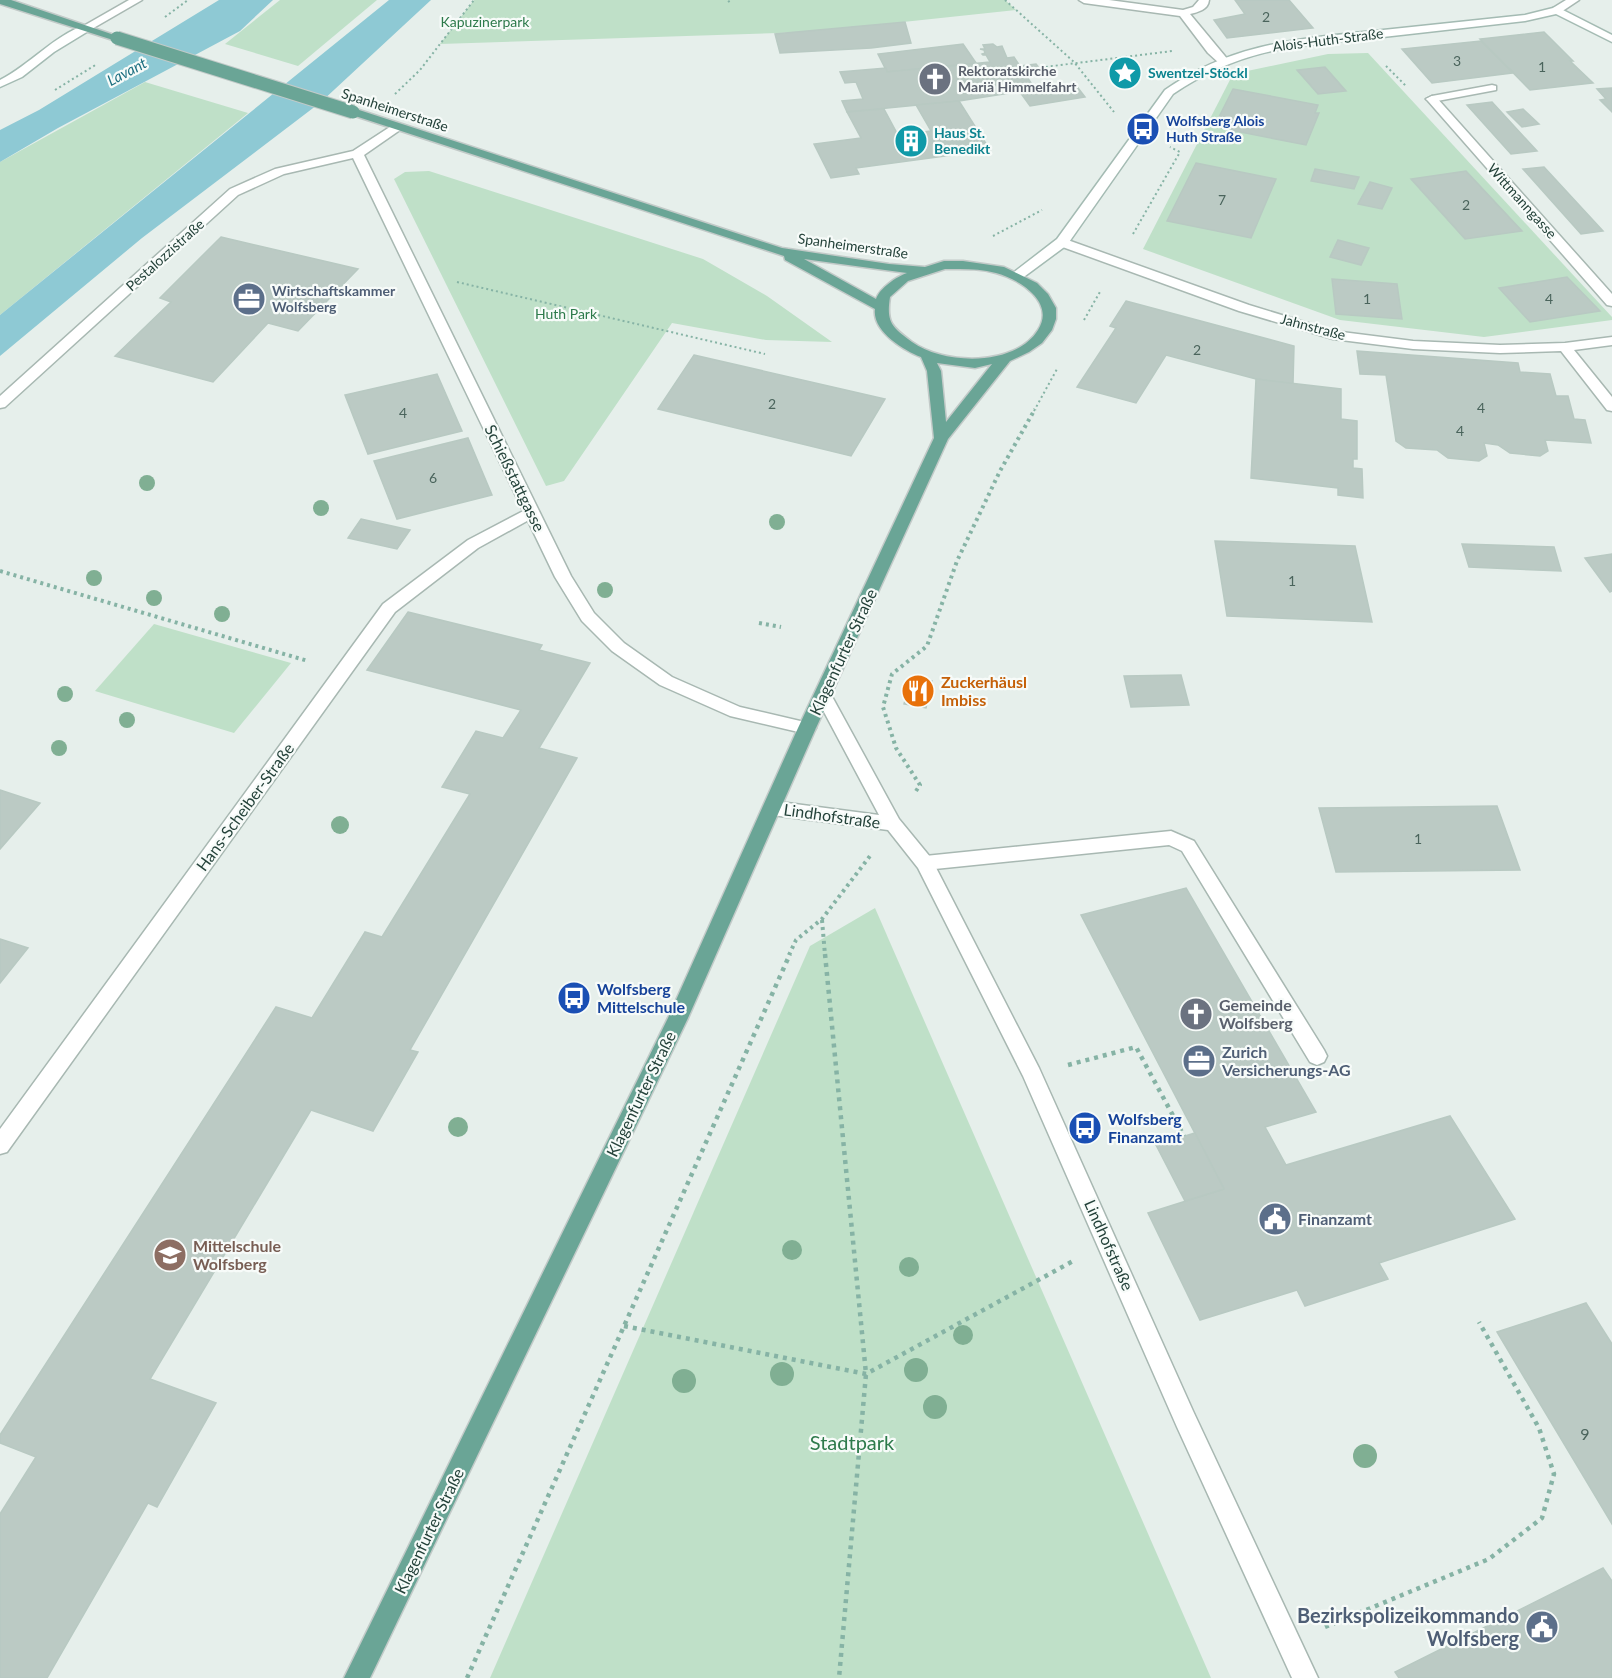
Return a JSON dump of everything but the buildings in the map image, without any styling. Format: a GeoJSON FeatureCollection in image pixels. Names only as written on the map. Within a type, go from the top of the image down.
{"type":"FeatureCollection","features":[{"type":"Feature","properties":{"kind":"main road","name":"Spanheimerstraße"},"geometry":{"type":"LineString","coordinates":[[0,0],[507,161],[780,252],[880,306]]}},
{"type":"Feature","properties":{"kind":"main road","name":"Spanheimerstraße"},"geometry":{"type":"LineString","coordinates":[[780,252],[889,268],[922,270]]}},
{"type":"Feature","properties":{"kind":"main road"},"geometry":{"type":"LineString","coordinates":[[945,265],[969,265],[994,268],[1016,276],[1035,288],[1047,304],[1050,320],[1043,336],[1027,350],[1004,359],[978,363],[927,356],[906,347],[891,335],[882,321],[880,306],[885,295],[893,285],[922,270],[945,265]]}},
{"type":"Feature","properties":{"kind":"main road"},"geometry":{"type":"LineString","coordinates":[[927,356],[934,371],[941,438]]}},
{"type":"Feature","properties":{"kind":"main road","name":"Klagenfurter Straße"},"geometry":{"type":"LineString","coordinates":[[357,1678],[678,1018],[807,728],[941,438],[1004,359]]}},
{"type":"Feature","properties":{"kind":"street"},"geometry":{"type":"LineString","coordinates":[[0,84],[18,75],[50,50],[136,0]]}},
{"type":"Feature","properties":{"kind":"street"},"geometry":{"type":"LineString","coordinates":[[1084,0],[1183,13],[1197,9],[1204,0]]}},
{"type":"Feature","properties":{"kind":"street","name":"Alois-Huth-Straße"},"geometry":{"type":"LineString","coordinates":[[1016,276],[1062,242],[1169,92],[1190,76],[1223,61],[1284,44],[1525,18],[1557,10],[1574,0]]}},
{"type":"Feature","properties":{"kind":"street"},"geometry":{"type":"LineString","coordinates":[[1557,10],[1612,39]]}},
{"type":"Feature","properties":{"kind":"street"},"geometry":{"type":"LineString","coordinates":[[1183,13],[1223,61]]}},
{"type":"Feature","properties":{"kind":"street"},"geometry":{"type":"LineString","coordinates":[[1431,99],[1492,88]]}},
{"type":"Feature","properties":{"kind":"street","name":"Wittmanngasse"},"geometry":{"type":"LineString","coordinates":[[1431,99],[1612,302]]}},
{"type":"Feature","properties":{"kind":"street"},"geometry":{"type":"LineString","coordinates":[[357,154],[396,127]]}},
{"type":"Feature","properties":{"kind":"street","name":"Schießstattgasse"},"geometry":{"type":"LineString","coordinates":[[357,154],[563,578],[588,617],[618,647],[666,681],[736,712],[807,728]]}},
{"type":"Feature","properties":{"kind":"street","name":"Pestalozzistraße"},"geometry":{"type":"LineString","coordinates":[[0,404],[234,192],[257,179],[287,168],[357,154]]}},
{"type":"Feature","properties":{"kind":"street","name":"Jahnstraße"},"geometry":{"type":"LineString","coordinates":[[1062,242],[1244,308],[1333,335],[1413,345],[1500,349],[1565,347],[1612,341]]}},
{"type":"Feature","properties":{"kind":"street"},"geometry":{"type":"LineString","coordinates":[[1565,347],[1612,407]]}},
{"type":"Feature","properties":{"kind":"street","name":"Hans-Scheiber-Straße"},"geometry":{"type":"LineString","coordinates":[[0,1145],[389,609],[473,544],[531,512]]}},
{"type":"Feature","properties":{"kind":"street","name":"Lindhofstraße"},"geometry":{"type":"LineString","coordinates":[[823,695],[893,824],[925,863],[1032,1074],[1185,1419],[1305,1678]]}},
{"type":"Feature","properties":{"kind":"street","name":"Lindhofstraße"},"geometry":{"type":"LineString","coordinates":[[772,807],[893,824]]}},
{"type":"Feature","properties":{"kind":"street"},"geometry":{"type":"LineString","coordinates":[[925,863],[1171,838],[1188,846],[1317,1056]]}},
{"type":"Feature","properties":{"kind":"path"},"geometry":{"type":"LineString","coordinates":[[173,11],[188,0]]}},
{"type":"Feature","properties":{"kind":"path"},"geometry":{"type":"LineString","coordinates":[[394,94],[420,70],[474,0]]}},
{"type":"Feature","properties":{"kind":"path"},"geometry":{"type":"LineString","coordinates":[[1004,0],[1074,62],[1119,117]]}},
{"type":"Feature","properties":{"kind":"path"},"geometry":{"type":"LineString","coordinates":[[1360,36],[1404,86],[1431,99]]}},
{"type":"Feature","properties":{"kind":"path"},"geometry":{"type":"LineString","coordinates":[[1022,70],[1208,45]]}},
{"type":"Feature","properties":{"kind":"path"},"geometry":{"type":"LineString","coordinates":[[1082,325],[1180,152],[1170,147]]}},
{"type":"Feature","properties":{"kind":"path"},"geometry":{"type":"LineString","coordinates":[[988,238],[1048,206]]}},
{"type":"Feature","properties":{"kind":"path"},"geometry":{"type":"LineString","coordinates":[[418,276],[431,276],[765,354]]}},
{"type":"Feature","properties":{"kind":"path"},"geometry":{"type":"LineString","coordinates":[[467,1678],[796,940],[822,919],[850,885],[920,785],[896,748],[883,707],[892,674],[927,646],[961,551],[1000,471],[1058,367]]}},
{"type":"Feature","properties":{"kind":"path"},"geometry":{"type":"LineString","coordinates":[[0,571],[344,671]]}},
{"type":"Feature","properties":{"kind":"path"},"geometry":{"type":"LineString","coordinates":[[759,623],[781,627]]}},
{"type":"Feature","properties":{"kind":"path"},"geometry":{"type":"LineString","coordinates":[[822,919],[866,1374],[839,1678]]}},
{"type":"Feature","properties":{"kind":"path"},"geometry":{"type":"LineString","coordinates":[[1032,1074],[1136,1047],[1184,1136]]}},
{"type":"Feature","properties":{"kind":"path"},"geometry":{"type":"LineString","coordinates":[[624,1326],[866,1374],[1107,1242]]}},
{"type":"Feature","properties":{"kind":"path"},"geometry":{"type":"LineString","coordinates":[[1288,1642],[1489,1559],[1542,1518],[1554,1474],[1551,1464],[1539,1428],[1479,1322]]}},
{"type":"Feature","properties":{"kind":"green space"},"geometry":{"type":"Polygon","coordinates":[[[280,0],[377,0],[298,66],[225,44],[280,0]]]}},
{"type":"Feature","properties":{"kind":"green space","name":"Kapuzinerpark"},"geometry":{"type":"Polygon","coordinates":[[[474,0],[1005,0],[1016,10],[809,32],[440,44],[474,0]]]}},
{"type":"Feature","properties":{"kind":"green space"},"geometry":{"type":"Polygon","coordinates":[[[1368,53],[1612,317],[1612,320],[1484,337],[1340,320],[1143,249],[1233,74],[1328,54],[1368,53]]]}},
{"type":"Feature","properties":{"kind":"green space"},"geometry":{"type":"Polygon","coordinates":[[[145,82],[248,113],[0,315],[0,162],[145,82]]]}},
{"type":"Feature","properties":{"kind":"green space","name":"Huth Park"},"geometry":{"type":"Polygon","coordinates":[[[429,171],[703,259],[767,296],[832,342],[766,340],[672,323],[564,481],[546,486],[394,179],[405,172],[429,171]]]}},
{"type":"Feature","properties":{"kind":"green space"},"geometry":{"type":"Polygon","coordinates":[[[154,624],[291,663],[234,733],[95,691],[154,624]]]}},
{"type":"Feature","properties":{"kind":"green space","name":"Stadtpark"},"geometry":{"type":"Polygon","coordinates":[[[875,908],[1211,1678],[490,1678],[810,946],[875,908]]]}},
{"type":"Feature","properties":{"kind":"water","name":"Lavant"},"geometry":{"type":"Polygon","coordinates":[[[219,0],[273,0],[240,31],[58,128],[0,162],[0,130],[39,110],[219,0]]]}},
{"type":"Feature","properties":{"kind":"water"},"geometry":{"type":"Polygon","coordinates":[[[389,0],[431,0],[321,102],[142,238],[0,356],[0,315],[389,0]]]}},
{"type":"Feature","properties":{"kind":"place","name":"Swentzel-Stöckl"},"geometry":{"type":"Point","coordinates":[1125,73]}},
{"type":"Feature","properties":{"kind":"place","name":"Rektoratskirche Mariä Himmelfahrt"},"geometry":{"type":"Point","coordinates":[935,79]}},
{"type":"Feature","properties":{"kind":"place","name":"Wolfsberg Alois Huth Straße"},"geometry":{"type":"Point","coordinates":[1143,129]}},
{"type":"Feature","properties":{"kind":"place","name":"Haus St. Benedikt"},"geometry":{"type":"Point","coordinates":[911,141]}},
{"type":"Feature","properties":{"kind":"place","name":"Wirtschaftskammer Wolfsberg"},"geometry":{"type":"Point","coordinates":[249,299]}},
{"type":"Feature","properties":{"kind":"place","name":"Zuckerhäusl Imbiss"},"geometry":{"type":"Point","coordinates":[918,691]}},
{"type":"Feature","properties":{"kind":"place","name":"Wolfsberg Mittelschule"},"geometry":{"type":"Point","coordinates":[574,998]}},
{"type":"Feature","properties":{"kind":"place","name":"Gemeinde Wolfsberg"},"geometry":{"type":"Point","coordinates":[1196,1014]}},
{"type":"Feature","properties":{"kind":"place","name":"Zurich Versicherungs-AG"},"geometry":{"type":"Point","coordinates":[1199,1061]}},
{"type":"Feature","properties":{"kind":"place","name":"Wolfsberg Finanzamt"},"geometry":{"type":"Point","coordinates":[1085,1128]}},
{"type":"Feature","properties":{"kind":"place","name":"Finanzamt"},"geometry":{"type":"Point","coordinates":[1275,1219]}},
{"type":"Feature","properties":{"kind":"place","name":"Mittelschule Wolfsberg"},"geometry":{"type":"Point","coordinates":[170,1255]}},
{"type":"Feature","properties":{"kind":"place","name":"Bezirkspolizeikommando Wolfsberg"},"geometry":{"type":"Point","coordinates":[1542,1627]}}]}
